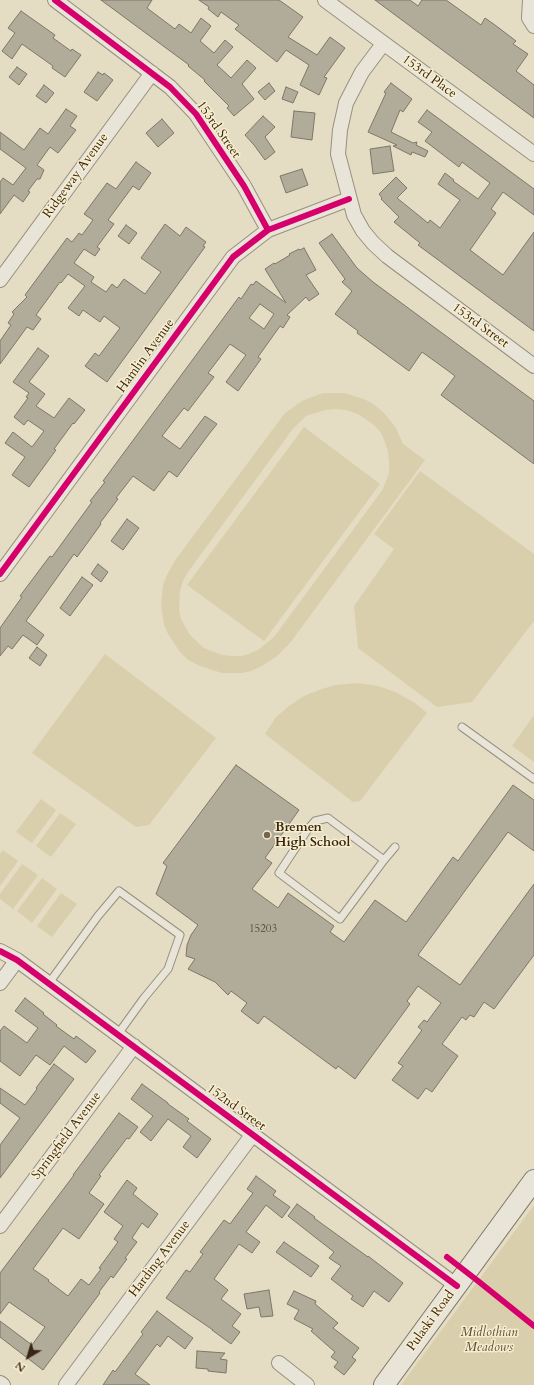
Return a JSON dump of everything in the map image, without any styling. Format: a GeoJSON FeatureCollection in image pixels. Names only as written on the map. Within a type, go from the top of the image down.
{"type":"FeatureCollection","features":[{"type":"Feature","properties":{"kind":"main road","name":"Pulaski Road"},"geometry":{"type":"LineString","coordinates":[[384,1385],[534,1180]]}},
{"type":"Feature","properties":{"kind":"street","name":"153rd Street"},"geometry":{"type":"LineString","coordinates":[[54,0],[170,87],[196,114],[244,186],[268,230]]}},
{"type":"Feature","properties":{"kind":"street","name":"153rd Place"},"geometry":{"type":"LineString","coordinates":[[325,0],[534,154]]}},
{"type":"Feature","properties":{"kind":"street"},"geometry":{"type":"LineString","coordinates":[[530,0],[531,22]]}},
{"type":"Feature","properties":{"kind":"street"},"geometry":{"type":"LineString","coordinates":[[349,199],[338,154],[340,130],[346,102],[362,72],[383,44]]}},
{"type":"Feature","properties":{"kind":"street","name":"Ridgeway Avenue"},"geometry":{"type":"LineString","coordinates":[[0,280],[152,73]]}},
{"type":"Feature","properties":{"kind":"street","name":"153rd Street"},"geometry":{"type":"LineString","coordinates":[[349,199],[354,214],[363,231],[387,256],[534,366]]}},
{"type":"Feature","properties":{"kind":"street","name":"Hamlin Avenue"},"geometry":{"type":"LineString","coordinates":[[0,574],[233,257],[268,230],[349,199]]}},
{"type":"Feature","properties":{"kind":"street","name":"152nd Street"},"geometry":{"type":"LineString","coordinates":[[0,951],[17,960],[118,1034],[457,1286]]}},
{"type":"Feature","properties":{"kind":"street"},"geometry":{"type":"LineString","coordinates":[[0,983],[17,960]]}},
{"type":"Feature","properties":{"kind":"street","name":"Springfield Avenue"},"geometry":{"type":"LineString","coordinates":[[0,1226],[134,1046]]}},
{"type":"Feature","properties":{"kind":"street","name":"Harding Avenue"},"geometry":{"type":"LineString","coordinates":[[66,1385],[253,1134]]}},
{"type":"Feature","properties":{"kind":"street"},"geometry":{"type":"LineString","coordinates":[[279,1364],[307,1385]]}},
{"type":"Feature","properties":{"kind":"lane"},"geometry":{"type":"LineString","coordinates":[[462,727],[534,779]]}},
{"type":"Feature","properties":{"kind":"lane"},"geometry":{"type":"LineString","coordinates":[[384,860],[328,818],[315,822],[308,829],[279,874],[340,919],[395,847]]}},
{"type":"Feature","properties":{"kind":"lane"},"geometry":{"type":"LineString","coordinates":[[49,984],[98,916],[119,890],[180,935],[168,969],[144,998],[118,1034]]}},
{"type":"Feature","properties":{"kind":"green space"},"geometry":{"type":"Polygon","coordinates":[[[323,393],[344,393],[364,399],[382,411],[390,420],[396,428],[403,444],[425,460],[290,643],[276,657],[260,667],[242,673],[222,673],[200,666],[188,660],[180,652],[168,634],[164,625],[161,604],[163,585],[176,559],[285,413],[302,401],[323,393]],[[325,410],[306,416],[292,430],[188,572],[180,591],[179,610],[181,619],[190,635],[204,648],[222,655],[241,656],[258,650],[274,637],[383,489],[389,473],[389,463],[388,452],[381,433],[374,425],[358,414],[346,410],[325,410]]]}},
{"type":"Feature","properties":{"kind":"green space"},"geometry":{"type":"Polygon","coordinates":[[[304,427],[380,484],[264,641],[187,585],[304,427]]]}},
{"type":"Feature","properties":{"kind":"green space"},"geometry":{"type":"Polygon","coordinates":[[[420,471],[534,554],[534,621],[472,702],[437,707],[358,648],[354,606],[394,549],[374,534],[420,471]]]}},
{"type":"Feature","properties":{"kind":"green space"},"geometry":{"type":"Polygon","coordinates":[[[105,654],[216,738],[149,825],[136,827],[32,753],[105,654]]]}},
{"type":"Feature","properties":{"kind":"green space"},"geometry":{"type":"Polygon","coordinates":[[[357,683],[378,686],[395,692],[415,703],[427,713],[360,801],[353,802],[265,734],[276,717],[304,696],[336,685],[357,683]]]}},
{"type":"Feature","properties":{"kind":"green space"},"geometry":{"type":"Polygon","coordinates":[[[534,715],[534,762],[512,746],[534,715]]]}},
{"type":"Feature","properties":{"kind":"green space"},"geometry":{"type":"Polygon","coordinates":[[[41,799],[56,810],[32,843],[16,832],[41,799]]]}},
{"type":"Feature","properties":{"kind":"green space"},"geometry":{"type":"Polygon","coordinates":[[[60,813],[76,824],[51,857],[36,846],[60,813]]]}},
{"type":"Feature","properties":{"kind":"green space"},"geometry":{"type":"Polygon","coordinates":[[[3,850],[18,861],[0,886],[0,854],[3,850]]]}},
{"type":"Feature","properties":{"kind":"green space"},"geometry":{"type":"Polygon","coordinates":[[[22,864],[38,875],[13,909],[0,899],[0,894],[22,864]]]}},
{"type":"Feature","properties":{"kind":"green space"},"geometry":{"type":"Polygon","coordinates":[[[42,878],[57,889],[32,923],[17,911],[42,878]]]}},
{"type":"Feature","properties":{"kind":"green space"},"geometry":{"type":"Polygon","coordinates":[[[61,893],[77,904],[52,937],[37,926],[61,893]]]}},
{"type":"Feature","properties":{"kind":"green space","name":"Midlothian Meadows"},"geometry":{"type":"Polygon","coordinates":[[[534,1205],[534,1385],[401,1385],[478,1281],[534,1205]]]}},
{"type":"Feature","properties":{"kind":"building"},"geometry":{"type":"Polygon","coordinates":[[[101,0],[152,0],[147,8],[175,29],[179,24],[191,33],[201,18],[211,26],[200,41],[214,53],[225,40],[233,47],[217,65],[231,78],[247,60],[256,68],[242,84],[254,99],[234,116],[227,108],[229,106],[204,81],[205,80],[188,66],[189,65],[101,0]]]}},
{"type":"Feature","properties":{"kind":"building"},"geometry":{"type":"Polygon","coordinates":[[[199,0],[279,0],[303,17],[288,37],[317,55],[330,37],[345,48],[324,77],[327,78],[319,95],[300,85],[309,65],[286,50],[277,62],[235,29],[239,25],[221,12],[218,17],[208,9],[209,7],[199,0]]]}},
{"type":"Feature","properties":{"kind":"building"},"geometry":{"type":"Polygon","coordinates":[[[375,0],[410,0],[418,6],[422,0],[446,0],[481,25],[485,18],[495,25],[516,41],[513,44],[528,54],[516,71],[534,85],[534,118],[375,0]]]}},
{"type":"Feature","properties":{"kind":"building"},"geometry":{"type":"Polygon","coordinates":[[[21,11],[55,35],[53,38],[71,51],[72,49],[81,55],[65,77],[52,68],[53,66],[22,44],[12,59],[2,51],[15,33],[8,28],[21,11]]]}},
{"type":"Feature","properties":{"kind":"building"},"geometry":{"type":"Polygon","coordinates":[[[17,67],[27,74],[19,85],[9,77],[17,67]]]}},
{"type":"Feature","properties":{"kind":"building"},"geometry":{"type":"Polygon","coordinates":[[[98,72],[103,75],[104,73],[113,80],[97,101],[84,92],[98,72]]]}},
{"type":"Feature","properties":{"kind":"building"},"geometry":{"type":"Polygon","coordinates":[[[269,83],[275,91],[265,100],[258,92],[269,83]]]}},
{"type":"Feature","properties":{"kind":"building"},"geometry":{"type":"Polygon","coordinates":[[[391,83],[412,99],[403,112],[400,110],[391,132],[413,143],[417,142],[416,145],[428,151],[425,157],[412,152],[411,155],[393,146],[397,145],[368,132],[386,93],[384,92],[391,83]]]}},
{"type":"Feature","properties":{"kind":"building"},"geometry":{"type":"Polygon","coordinates":[[[44,85],[54,93],[46,103],[36,96],[44,85]]]}},
{"type":"Feature","properties":{"kind":"building"},"geometry":{"type":"Polygon","coordinates":[[[286,87],[298,92],[293,103],[282,99],[286,87]]]}},
{"type":"Feature","properties":{"kind":"building"},"geometry":{"type":"Polygon","coordinates":[[[66,109],[77,116],[70,126],[76,130],[58,153],[50,147],[37,165],[44,170],[40,179],[37,179],[28,191],[30,192],[23,202],[14,195],[0,214],[0,182],[3,178],[13,185],[26,168],[0,149],[0,132],[24,150],[40,128],[48,134],[66,109]]]}},
{"type":"Feature","properties":{"kind":"building"},"geometry":{"type":"Polygon","coordinates":[[[427,110],[534,189],[534,215],[503,192],[491,209],[496,213],[470,250],[503,275],[534,232],[534,331],[418,245],[420,243],[394,222],[399,217],[381,199],[382,198],[379,194],[396,177],[407,188],[397,198],[428,223],[430,220],[440,228],[460,200],[438,184],[445,173],[454,180],[453,181],[478,199],[490,183],[462,162],[459,167],[425,141],[432,132],[418,122],[427,110]]]}},
{"type":"Feature","properties":{"kind":"building"},"geometry":{"type":"Polygon","coordinates":[[[294,111],[315,113],[312,140],[291,137],[294,111]]]}},
{"type":"Feature","properties":{"kind":"building"},"geometry":{"type":"Polygon","coordinates":[[[263,116],[275,127],[265,137],[275,152],[265,160],[245,135],[263,116]]]}},
{"type":"Feature","properties":{"kind":"building"},"geometry":{"type":"Polygon","coordinates":[[[162,119],[174,133],[158,147],[146,133],[162,119]]]}},
{"type":"Feature","properties":{"kind":"building"},"geometry":{"type":"Polygon","coordinates":[[[390,146],[394,171],[373,174],[370,149],[390,146]]]}},
{"type":"Feature","properties":{"kind":"building"},"geometry":{"type":"Polygon","coordinates":[[[136,162],[151,173],[139,190],[133,186],[108,220],[114,224],[97,247],[100,249],[95,256],[84,249],[74,263],[94,277],[91,282],[106,292],[112,284],[117,288],[124,279],[145,294],[161,272],[141,258],[165,224],[180,236],[186,227],[206,242],[203,246],[205,247],[107,382],[85,366],[95,353],[99,356],[120,328],[104,316],[100,322],[83,310],[79,316],[68,308],[85,286],[68,274],[61,283],[60,282],[36,315],[41,319],[33,330],[27,327],[0,364],[0,341],[11,325],[8,323],[14,314],[12,312],[27,297],[25,295],[67,238],[72,242],[79,233],[82,235],[93,220],[84,214],[107,183],[116,189],[136,162]]]}},
{"type":"Feature","properties":{"kind":"building"},"geometry":{"type":"Polygon","coordinates":[[[302,169],[308,185],[286,193],[280,176],[302,169]]]}},
{"type":"Feature","properties":{"kind":"building"},"geometry":{"type":"Polygon","coordinates":[[[126,225],[137,233],[129,244],[118,236],[126,225]]]}},
{"type":"Feature","properties":{"kind":"building"},"geometry":{"type":"Polygon","coordinates":[[[332,234],[357,268],[373,282],[534,401],[534,464],[441,395],[455,376],[422,352],[409,371],[357,333],[358,331],[335,314],[352,291],[342,282],[345,279],[319,243],[332,234]]]}},
{"type":"Feature","properties":{"kind":"building"},"geometry":{"type":"Polygon","coordinates":[[[304,248],[316,270],[306,275],[319,294],[309,301],[306,297],[287,315],[290,317],[283,328],[280,326],[258,357],[261,359],[238,391],[226,382],[246,355],[230,344],[208,373],[214,377],[188,411],[184,408],[162,436],[180,449],[205,416],[217,424],[177,477],[169,471],[154,491],[133,476],[116,498],[118,499],[77,557],[74,554],[26,621],[44,635],[37,645],[23,635],[12,649],[8,646],[0,656],[0,628],[22,597],[20,596],[50,556],[52,557],[92,502],[90,501],[105,482],[103,481],[239,297],[241,299],[251,284],[253,285],[256,281],[286,303],[265,269],[290,255],[289,254],[299,249],[304,248]],[[260,304],[249,318],[264,329],[274,314],[260,304]]]}},
{"type":"Feature","properties":{"kind":"building"},"geometry":{"type":"Polygon","coordinates":[[[38,348],[49,356],[29,382],[45,394],[36,406],[54,418],[69,398],[85,410],[74,424],[73,423],[54,449],[56,450],[29,487],[12,475],[25,457],[5,443],[13,432],[32,447],[44,431],[28,420],[24,425],[14,417],[28,398],[26,397],[29,393],[13,382],[38,348]]]}},
{"type":"Feature","properties":{"kind":"building"},"geometry":{"type":"Polygon","coordinates":[[[127,519],[139,528],[123,550],[111,541],[127,519]]]}},
{"type":"Feature","properties":{"kind":"building"},"geometry":{"type":"Polygon","coordinates":[[[98,564],[108,572],[101,582],[91,574],[98,564]]]}},
{"type":"Feature","properties":{"kind":"building"},"geometry":{"type":"Polygon","coordinates":[[[82,577],[93,585],[70,616],[60,608],[82,577]]]}},
{"type":"Feature","properties":{"kind":"building"},"geometry":{"type":"Polygon","coordinates":[[[37,647],[47,655],[40,666],[29,658],[37,647]]]}},
{"type":"Feature","properties":{"kind":"building"},"geometry":{"type":"Polygon","coordinates":[[[236,765],[299,810],[265,858],[272,863],[252,889],[278,908],[288,893],[334,926],[330,932],[344,942],[375,900],[406,922],[453,857],[458,861],[513,785],[534,800],[534,851],[508,832],[418,955],[460,985],[534,884],[534,955],[494,1009],[484,1002],[474,1017],[470,1015],[466,1020],[462,1017],[442,1044],[458,1056],[432,1092],[426,1088],[418,1099],[392,1080],[403,1066],[398,1063],[422,1030],[418,1027],[424,1020],[427,1022],[441,1003],[418,986],[407,1001],[410,1004],[355,1079],[338,1066],[336,1069],[264,1016],[258,1024],[241,1011],[247,1003],[231,991],[228,995],[215,982],[188,969],[195,959],[186,956],[187,945],[191,935],[198,925],[156,894],[167,866],[163,863],[236,765]]]}},
{"type":"Feature","properties":{"kind":"building"},"geometry":{"type":"Polygon","coordinates":[[[25,998],[44,1013],[43,1014],[57,1025],[56,1026],[74,1039],[76,1036],[96,1051],[86,1063],[64,1046],[50,1065],[36,1055],[20,1076],[0,1061],[0,1031],[4,1026],[27,1043],[38,1028],[15,1011],[25,998]]]}},
{"type":"Feature","properties":{"kind":"building"},"geometry":{"type":"Polygon","coordinates":[[[54,1064],[74,1079],[0,1178],[0,1145],[20,1118],[0,1103],[0,1088],[25,1105],[54,1064]]]}},
{"type":"Feature","properties":{"kind":"building"},"geometry":{"type":"Polygon","coordinates":[[[142,1084],[189,1119],[187,1121],[211,1139],[197,1158],[183,1147],[191,1136],[168,1119],[151,1141],[140,1132],[153,1116],[131,1099],[142,1084]]]}},
{"type":"Feature","properties":{"kind":"building"},"geometry":{"type":"Polygon","coordinates":[[[119,1113],[138,1127],[129,1139],[127,1138],[99,1175],[101,1176],[89,1193],[104,1204],[79,1239],[63,1228],[33,1269],[68,1296],[81,1279],[89,1285],[101,1269],[99,1268],[118,1242],[114,1239],[123,1226],[104,1212],[127,1180],[137,1188],[133,1194],[158,1214],[148,1228],[142,1223],[132,1238],[137,1242],[125,1258],[127,1259],[113,1278],[111,1276],[43,1370],[0,1337],[0,1321],[32,1345],[45,1327],[9,1302],[0,1314],[0,1273],[119,1113]]]}},
{"type":"Feature","properties":{"kind":"building"},"geometry":{"type":"Polygon","coordinates":[[[256,1176],[276,1191],[273,1195],[290,1207],[282,1218],[266,1205],[246,1232],[260,1242],[252,1253],[239,1244],[214,1279],[228,1290],[221,1299],[241,1314],[232,1326],[240,1332],[231,1344],[166,1298],[186,1270],[190,1272],[203,1254],[200,1252],[224,1220],[230,1224],[253,1193],[247,1189],[256,1176]]]}},
{"type":"Feature","properties":{"kind":"building"},"geometry":{"type":"Polygon","coordinates":[[[297,1204],[403,1283],[389,1302],[374,1291],[363,1307],[351,1299],[353,1296],[331,1279],[341,1266],[329,1258],[334,1252],[288,1216],[297,1204]]]}},
{"type":"Feature","properties":{"kind":"building"},"geometry":{"type":"Polygon","coordinates":[[[284,1242],[319,1266],[311,1277],[276,1252],[284,1242]]]}},
{"type":"Feature","properties":{"kind":"building"},"geometry":{"type":"Polygon","coordinates":[[[269,1290],[273,1316],[261,1317],[259,1307],[247,1309],[244,1294],[269,1290]]]}},
{"type":"Feature","properties":{"kind":"building"},"geometry":{"type":"Polygon","coordinates":[[[294,1291],[316,1301],[315,1304],[338,1323],[333,1328],[359,1348],[352,1357],[356,1360],[344,1375],[334,1367],[338,1362],[331,1357],[335,1352],[311,1331],[313,1329],[294,1319],[299,1310],[287,1304],[294,1291]]]}},
{"type":"Feature","properties":{"kind":"building"},"geometry":{"type":"Polygon","coordinates":[[[157,1311],[193,1338],[185,1349],[168,1336],[160,1347],[157,1344],[135,1374],[150,1385],[103,1385],[113,1370],[115,1372],[143,1334],[141,1332],[157,1311]]]}},
{"type":"Feature","properties":{"kind":"building"},"geometry":{"type":"Polygon","coordinates":[[[197,1351],[225,1353],[220,1359],[227,1360],[226,1373],[196,1368],[197,1351]]]}},
{"type":"Feature","properties":{"kind":"cycle path"},"geometry":{"type":"LineString","coordinates":[[55,0],[170,87],[196,114],[244,186],[268,230]]}},
{"type":"Feature","properties":{"kind":"cycle path"},"geometry":{"type":"LineString","coordinates":[[0,574],[233,257],[268,230],[349,199]]}},
{"type":"Feature","properties":{"kind":"cycle path"},"geometry":{"type":"LineString","coordinates":[[0,951],[17,960],[457,1286]]}},
{"type":"Feature","properties":{"kind":"cycle path"},"geometry":{"type":"LineString","coordinates":[[447,1257],[534,1326]]}},
{"type":"Feature","properties":{"kind":"place","name":"Bremen High School"},"geometry":{"type":"Point","coordinates":[267,835]}}]}
